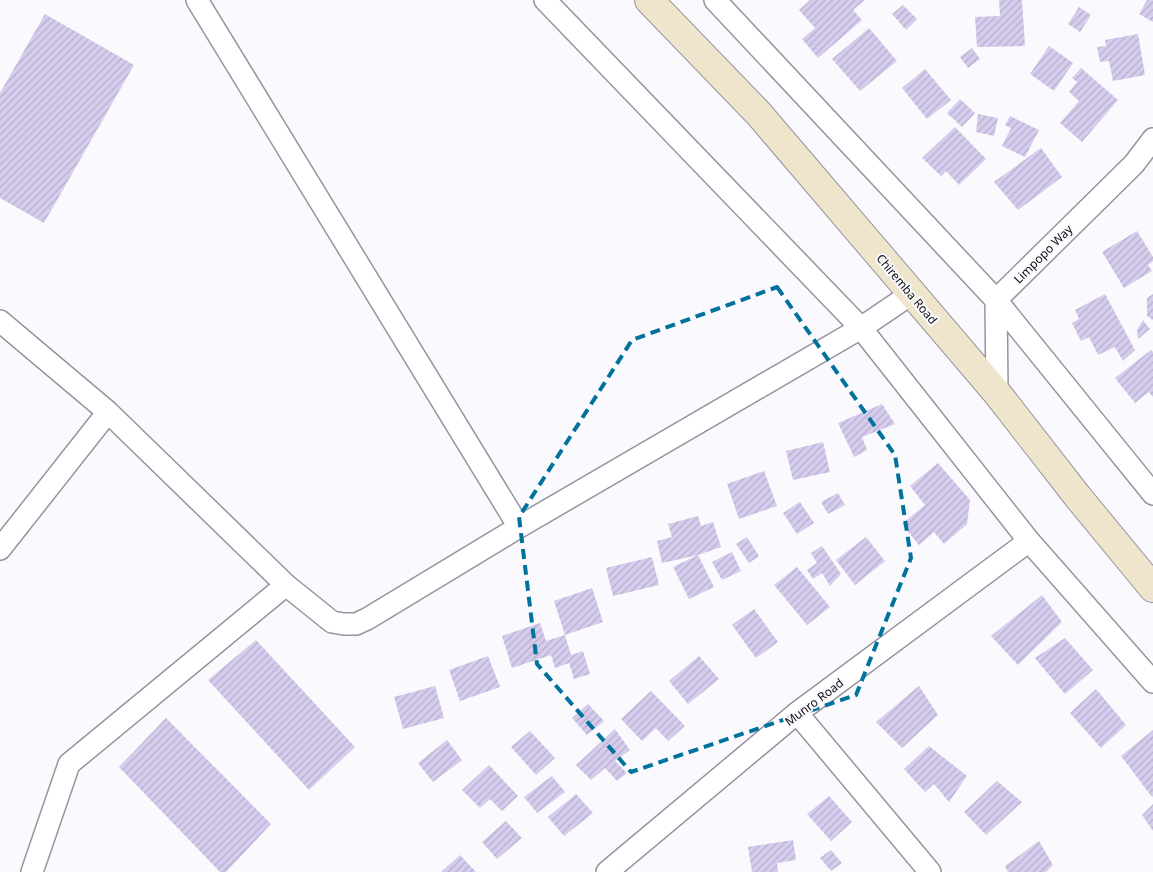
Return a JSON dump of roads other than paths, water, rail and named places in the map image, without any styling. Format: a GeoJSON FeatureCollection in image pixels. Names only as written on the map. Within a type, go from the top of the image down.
{"type":"FeatureCollection","features":[{"type":"Feature","properties":{"kind":"main road","name":"Chiremba Road"},"geometry":{"type":"LineString","coordinates":[[649,0],[759,114],[997,393],[1153,588]]}},
{"type":"Feature","properties":{"kind":"street"},"geometry":{"type":"LineString","coordinates":[[197,0],[518,527]]}},
{"type":"Feature","properties":{"kind":"street"},"geometry":{"type":"LineString","coordinates":[[545,0],[861,328],[1029,541],[1153,682]]}},
{"type":"Feature","properties":{"kind":"street"},"geometry":{"type":"LineString","coordinates":[[715,0],[996,300],[1153,494]]}},
{"type":"Feature","properties":{"kind":"street","name":"Limpopo Way"},"geometry":{"type":"LineString","coordinates":[[996,300],[1134,164],[1153,139]]}},
{"type":"Feature","properties":{"kind":"street"},"geometry":{"type":"LineString","coordinates":[[0,320],[108,412],[286,585],[332,622],[356,624],[518,527],[861,328],[911,294]]}},
{"type":"Feature","properties":{"kind":"street"},"geometry":{"type":"LineString","coordinates":[[996,300],[997,393]]}},
{"type":"Feature","properties":{"kind":"street"},"geometry":{"type":"LineString","coordinates":[[0,549],[108,412]]}},
{"type":"Feature","properties":{"kind":"street","name":"Munro Road"},"geometry":{"type":"LineString","coordinates":[[607,872],[797,713],[1029,541]]}},
{"type":"Feature","properties":{"kind":"street"},"geometry":{"type":"LineString","coordinates":[[32,872],[69,764],[286,585]]}},
{"type":"Feature","properties":{"kind":"street"},"geometry":{"type":"LineString","coordinates":[[797,713],[930,872]]}}]}
